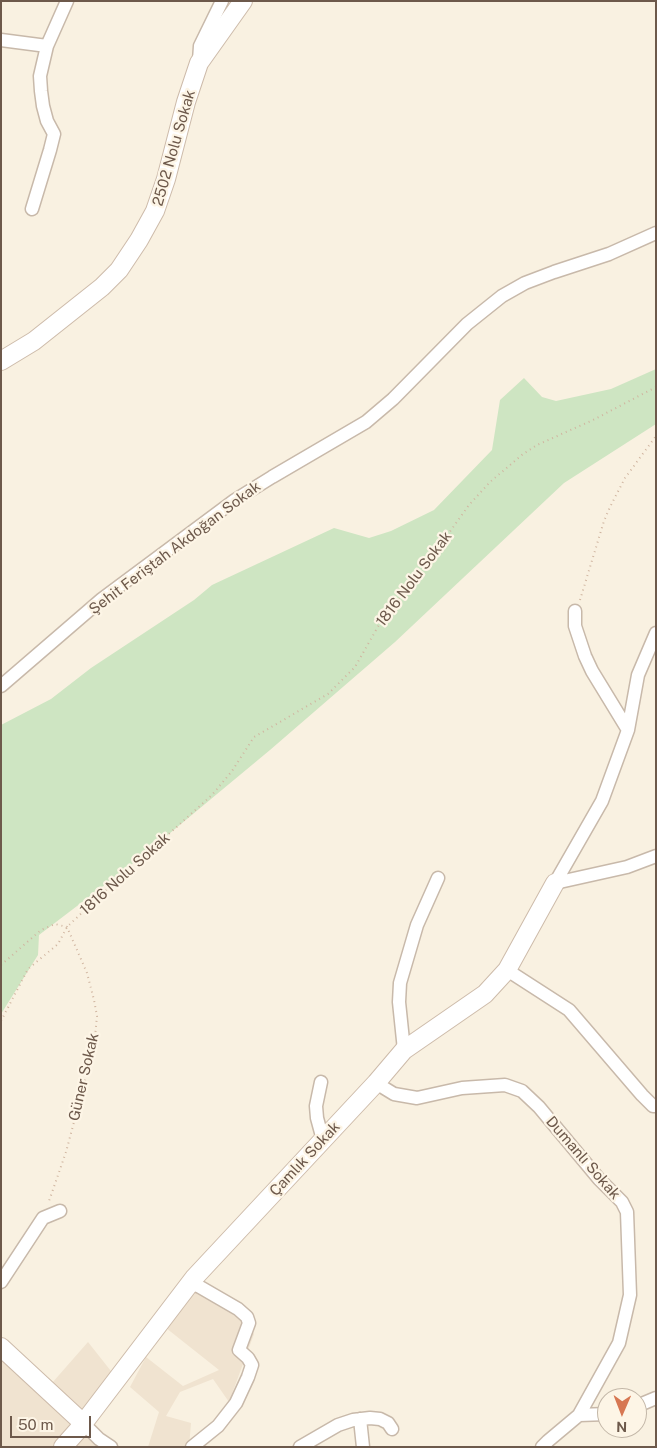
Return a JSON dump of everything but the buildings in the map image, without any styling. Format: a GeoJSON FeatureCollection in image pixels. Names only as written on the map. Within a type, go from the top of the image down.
{"type":"FeatureCollection","features":[{"type":"Feature","properties":{"kind":"street"},"geometry":{"type":"LineString","coordinates":[[32,209],[54,134],[42,106],[40,76],[47,46],[67,1]]}},
{"type":"Feature","properties":{"kind":"street"},"geometry":{"type":"LineString","coordinates":[[199,63],[200,46],[222,1]]}},
{"type":"Feature","properties":{"kind":"street","name":"2502 Nolu Sokak"},"geometry":{"type":"LineString","coordinates":[[1,361],[34,341],[102,287],[119,270],[155,211],[199,63],[243,1]]}},
{"type":"Feature","properties":{"kind":"street"},"geometry":{"type":"LineString","coordinates":[[1,40],[47,46]]}},
{"type":"Feature","properties":{"kind":"street","name":"Şehit Feriştah Akdoğan Sokak"},"geometry":{"type":"LineString","coordinates":[[1,686],[102,599],[235,500],[366,422],[393,399],[467,324],[502,296],[525,283],[609,254],[656,233]]}},
{"type":"Feature","properties":{"kind":"street"},"geometry":{"type":"LineString","coordinates":[[575,611],[575,626],[585,656],[628,730]]}},
{"type":"Feature","properties":{"kind":"street"},"geometry":{"type":"LineString","coordinates":[[555,883],[602,801],[628,730],[638,675],[656,633]]}},
{"type":"Feature","properties":{"kind":"street"},"geometry":{"type":"LineString","coordinates":[[555,883],[627,867],[656,856]]}},
{"type":"Feature","properties":{"kind":"street"},"geometry":{"type":"LineString","coordinates":[[404,1050],[399,1002],[400,983],[417,925],[438,878]]}},
{"type":"Feature","properties":{"kind":"street","name":"Çamlık Sokak"},"geometry":{"type":"LineString","coordinates":[[63,1447],[190,1283],[376,1083],[404,1050],[485,994],[507,970],[555,883]]}},
{"type":"Feature","properties":{"kind":"street"},"geometry":{"type":"LineString","coordinates":[[507,970],[569,1010],[642,1095],[653,1106],[656,1106]]}},
{"type":"Feature","properties":{"kind":"street"},"geometry":{"type":"LineString","coordinates":[[321,1082],[316,1106],[323,1140]]}},
{"type":"Feature","properties":{"kind":"street","name":"Dumanlı Sokak"},"geometry":{"type":"LineString","coordinates":[[376,1083],[394,1094],[417,1098],[462,1088],[506,1085],[522,1091],[539,1107],[598,1179],[622,1202],[626,1212],[630,1295],[619,1343],[579,1415],[542,1447]]}},
{"type":"Feature","properties":{"kind":"street"},"geometry":{"type":"LineString","coordinates":[[1,1282],[43,1218],[60,1211]]}},
{"type":"Feature","properties":{"kind":"street"},"geometry":{"type":"LineString","coordinates":[[190,1283],[238,1308],[247,1317],[249,1323],[239,1350],[248,1358],[252,1365],[236,1403],[218,1426],[192,1447]]}},
{"type":"Feature","properties":{"kind":"street"},"geometry":{"type":"LineString","coordinates":[[1,1347],[99,1439],[111,1447]]}},
{"type":"Feature","properties":{"kind":"street"},"geometry":{"type":"LineString","coordinates":[[579,1415],[597,1414]]}},
{"type":"Feature","properties":{"kind":"street"},"geometry":{"type":"LineString","coordinates":[[360,1419],[363,1447]]}},
{"type":"Feature","properties":{"kind":"street"},"geometry":{"type":"LineString","coordinates":[[300,1447],[338,1425],[360,1419],[380,1419],[388,1424],[392,1430]]}},
{"type":"Feature","properties":{"kind":"path","name":"1816 Nolu Sokak"},"geometry":{"type":"LineString","coordinates":[[1,1021],[28,969],[58,944],[67,928],[212,795],[232,771],[254,737],[328,694],[356,667],[388,609],[408,590],[469,505],[490,482],[523,454],[550,438],[593,420],[656,387]]}},
{"type":"Feature","properties":{"kind":"path"},"geometry":{"type":"LineString","coordinates":[[575,611],[610,507],[625,478],[656,436]]}},
{"type":"Feature","properties":{"kind":"path"},"geometry":{"type":"LineString","coordinates":[[1,965],[41,930],[55,924],[67,928]]}},
{"type":"Feature","properties":{"kind":"path","name":"Güner Sokak"},"geometry":{"type":"LineString","coordinates":[[43,1218],[66,1152],[94,1047],[98,1016],[87,973],[67,928]]}},
{"type":"Feature","properties":{"kind":"shaded area"},"geometry":{"type":"Polygon","coordinates":[[[194,1289],[243,1315],[254,1334],[229,1402],[213,1379],[180,1392],[166,1416],[191,1423],[189,1447],[148,1447],[159,1412],[130,1387],[146,1357],[183,1386],[219,1370],[166,1328],[194,1289]]]}},
{"type":"Feature","properties":{"kind":"shaded area"},"geometry":{"type":"Polygon","coordinates":[[[1,1341],[52,1383],[88,1342],[122,1385],[81,1432],[115,1447],[1,1447],[1,1341]]]}},
{"type":"Feature","properties":{"kind":"green space"},"geometry":{"type":"Polygon","coordinates":[[[656,369],[656,424],[564,483],[395,642],[270,750],[140,858],[39,935],[38,955],[1,1014],[1,725],[51,699],[91,668],[194,600],[212,585],[334,528],[369,538],[391,531],[434,510],[492,450],[500,400],[524,378],[542,397],[556,401],[611,389],[656,369]]]}}]}
